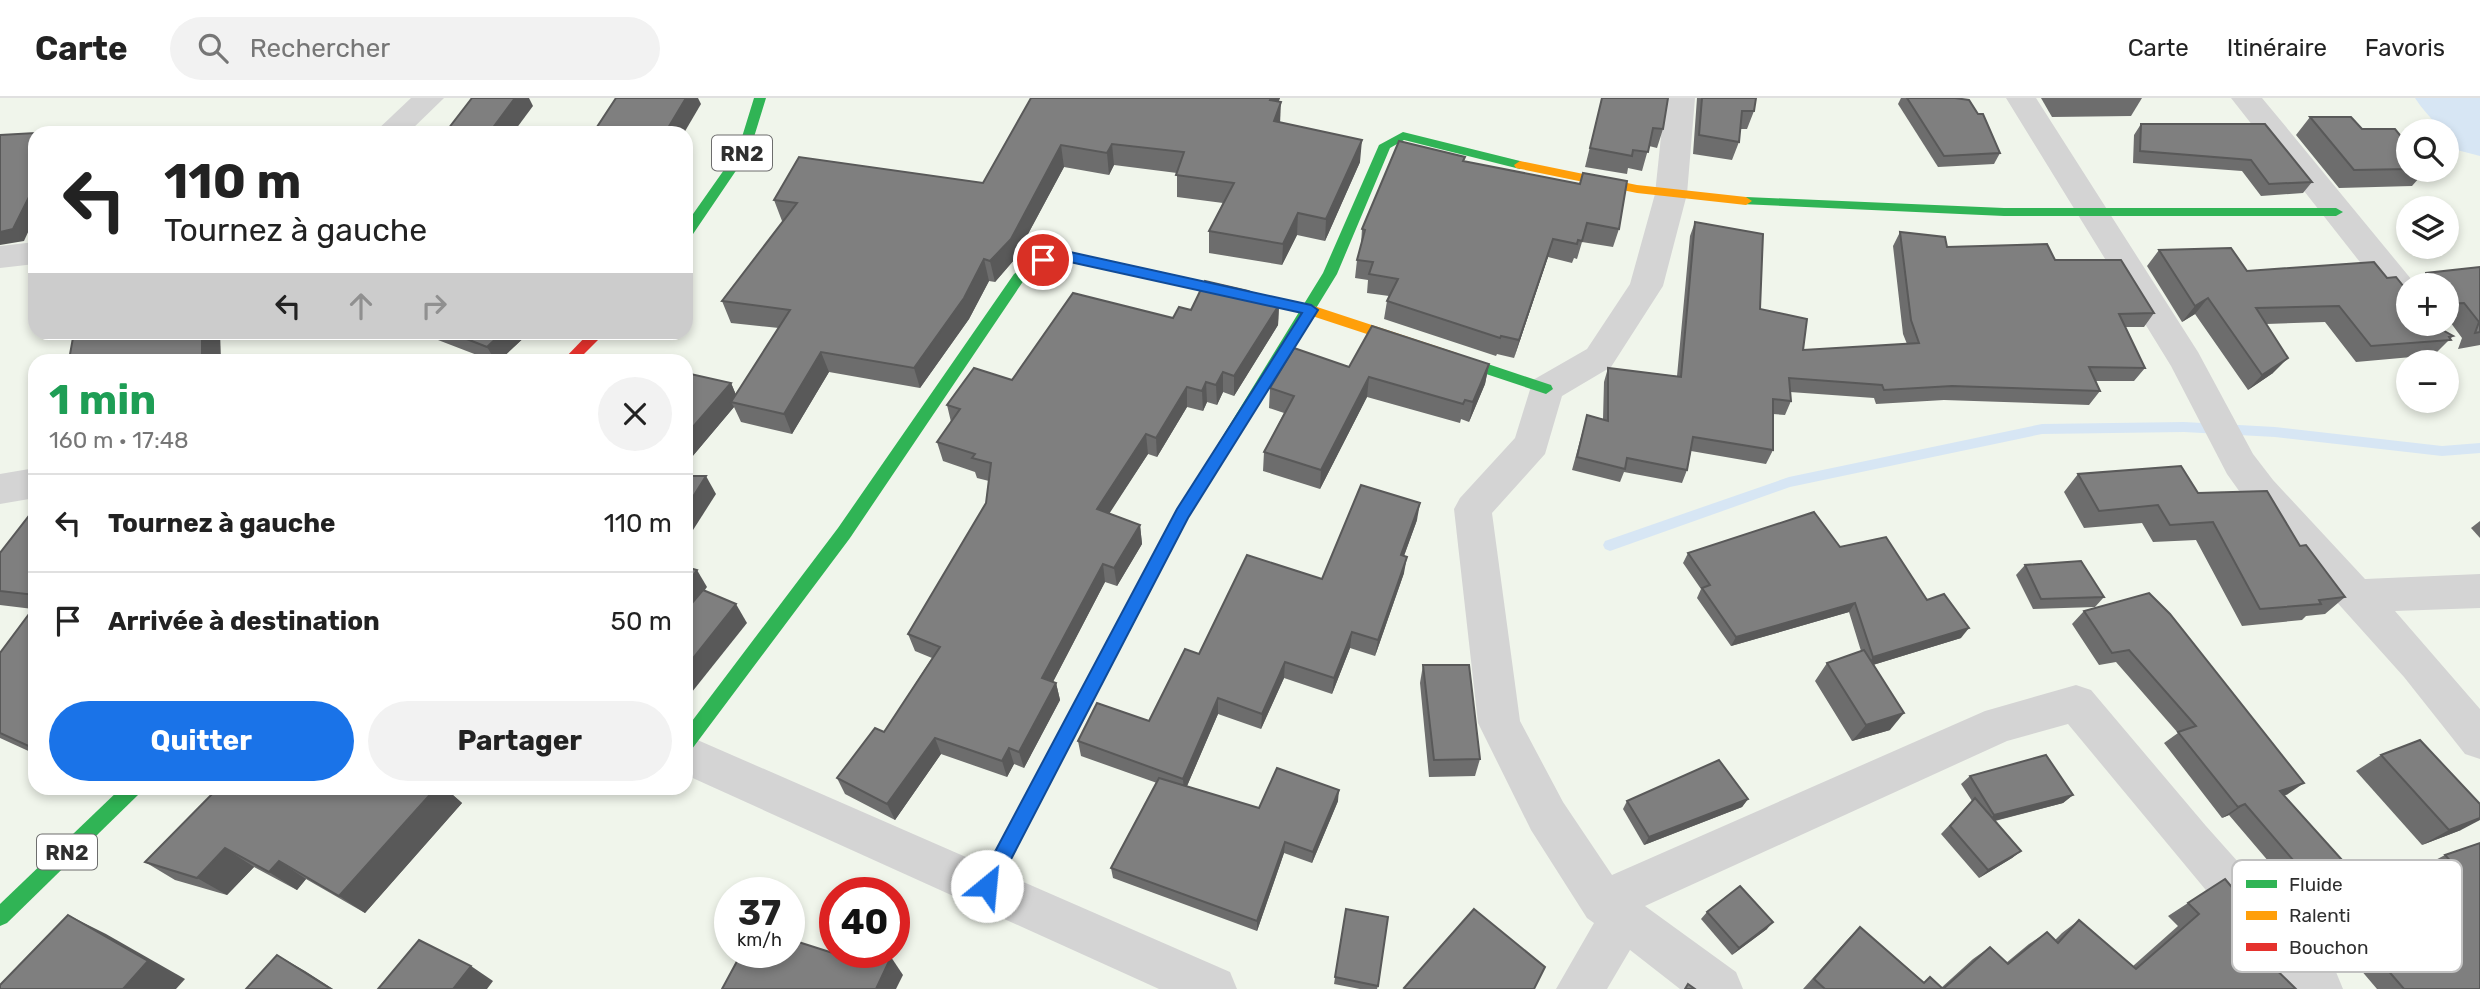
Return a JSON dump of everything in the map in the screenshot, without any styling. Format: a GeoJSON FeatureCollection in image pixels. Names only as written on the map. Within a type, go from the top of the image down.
{"type":"FeatureCollection","features":[{"type":"Feature","properties":{"kind":"main road","name":"RN2"},"geometry":{"type":"LineString","coordinates":[[693,225],[744,150],[760,98]]}},
{"type":"Feature","properties":{"kind":"main road"},"geometry":{"type":"LineString","coordinates":[[987,886],[1183,513],[1311,310],[1330,274],[1385,145],[1403,136],[1584,180],[1671,194],[1902,209],[2336,212]]}},
{"type":"Feature","properties":{"kind":"main road"},"geometry":{"type":"LineString","coordinates":[[693,734],[844,533],[1019,277],[1043,260],[1070,257],[1311,310],[1545,389]]}},
{"type":"Feature","properties":{"kind":"main road"},"geometry":{"type":"LineString","coordinates":[[576,354],[591,340]]}},
{"type":"Feature","properties":{"kind":"main road","name":"RN2"},"geometry":{"type":"LineString","coordinates":[[0,917],[126,795]]}},
{"type":"Feature","properties":{"kind":"street"},"geometry":{"type":"LineString","coordinates":[[397,126],[429,98]]}},
{"type":"Feature","properties":{"kind":"street"},"geometry":{"type":"LineString","coordinates":[[1680,98],[1671,194],[1646,286],[1599,358],[1545,389],[1532,444],[1473,509],[1499,723],[1547,816],[1583,876],[1613,911],[1719,989]]}},
{"type":"Feature","properties":{"kind":"street"},"geometry":{"type":"LineString","coordinates":[[2021,98],[2090,212],[2186,361],[2240,464],[2260,491],[2418,664],[2480,740]]}},
{"type":"Feature","properties":{"kind":"street"},"geometry":{"type":"LineString","coordinates":[[2246,98],[2311,174],[2336,212],[2396,284]]}},
{"type":"Feature","properties":{"kind":"street"},"geometry":{"type":"LineString","coordinates":[[0,257],[28,254]]}},
{"type":"Feature","properties":{"kind":"street"},"geometry":{"type":"LineString","coordinates":[[0,489],[28,484]]}},
{"type":"Feature","properties":{"kind":"street"},"geometry":{"type":"LineString","coordinates":[[2356,596],[2480,591]]}},
{"type":"Feature","properties":{"kind":"street"},"geometry":{"type":"LineString","coordinates":[[1580,989],[1613,911],[2000,724],[2076,703],[2232,889]]}},
{"type":"Feature","properties":{"kind":"street"},"geometry":{"type":"LineString","coordinates":[[693,757],[1213,989]]}},
{"type":"Feature","properties":{"kind":"street"},"geometry":{"type":"LineString","coordinates":[[2304,972],[2319,989]]}},
{"type":"Feature","properties":{"kind":"shaded area"},"geometry":{"type":"Polygon","coordinates":[[[0,98],[2480,98],[2480,989],[0,989],[0,98]]]}},
{"type":"Feature","properties":{"kind":"building"},"geometry":{"type":"Polygon","coordinates":[[[472,98],[515,98],[494,126],[450,126],[472,98]]]}},
{"type":"Feature","properties":{"kind":"building"},"geometry":{"type":"Polygon","coordinates":[[[616,98],[686,98],[669,126],[598,126],[616,98]]]}},
{"type":"Feature","properties":{"kind":"building"},"geometry":{"type":"Polygon","coordinates":[[[1031,98],[1271,98],[1270,100],[1281,102],[1274,121],[1362,140],[1326,219],[1298,213],[1283,244],[1209,231],[1234,183],[1176,175],[1184,152],[1112,144],[1107,153],[1061,145],[1011,239],[990,261],[984,259],[964,298],[914,368],[821,352],[784,414],[731,402],[790,310],[722,301],[797,203],[774,200],[799,157],[983,183],[1031,98]]]}},
{"type":"Feature","properties":{"kind":"building"},"geometry":{"type":"Polygon","coordinates":[[[1602,98],[1668,98],[1663,129],[1653,128],[1648,152],[1633,150],[1632,156],[1590,148],[1602,98]]]}},
{"type":"Feature","properties":{"kind":"building"},"geometry":{"type":"Polygon","coordinates":[[[1702,98],[1756,98],[1754,111],[1742,111],[1739,142],[1699,135],[1702,98]]]}},
{"type":"Feature","properties":{"kind":"building"},"geometry":{"type":"Polygon","coordinates":[[[1907,98],[1969,100],[1978,114],[1983,114],[2000,153],[1944,156],[1907,98]]]}},
{"type":"Feature","properties":{"kind":"building"},"geometry":{"type":"Polygon","coordinates":[[[2310,117],[2351,117],[2362,129],[2395,129],[2396,169],[2354,170],[2310,117]]]}},
{"type":"Feature","properties":{"kind":"building"},"geometry":{"type":"Polygon","coordinates":[[[2141,124],[2265,124],[2312,182],[2269,184],[2251,160],[2140,151],[2141,124]]]}},
{"type":"Feature","properties":{"kind":"building"},"geometry":{"type":"Polygon","coordinates":[[[28,133],[28,199],[13,229],[0,232],[0,135],[28,133]]]}},
{"type":"Feature","properties":{"kind":"building"},"geometry":{"type":"Polygon","coordinates":[[[1399,141],[1465,157],[1463,161],[1580,184],[1583,173],[1627,181],[1619,229],[1587,223],[1582,241],[1578,240],[1577,244],[1553,239],[1519,340],[1500,338],[1387,301],[1398,279],[1369,274],[1373,262],[1357,260],[1365,230],[1362,229],[1399,141]]]}},
{"type":"Feature","properties":{"kind":"building"},"geometry":{"type":"Polygon","coordinates":[[[1695,222],[1763,234],[1760,309],[1807,319],[1803,350],[1919,343],[1911,320],[1900,232],[1945,237],[1947,247],[2047,244],[2055,260],[2121,260],[2154,313],[2119,314],[2145,368],[2089,367],[2100,391],[1952,386],[1884,390],[1882,385],[1789,378],[1791,401],[1773,399],[1773,450],[1693,437],[1687,470],[1627,458],[1625,469],[1577,457],[1587,415],[1608,421],[1608,368],[1681,377],[1695,222]]]}},
{"type":"Feature","properties":{"kind":"building"},"geometry":{"type":"Polygon","coordinates":[[[2231,248],[2247,271],[2374,262],[2387,278],[2396,277],[2396,336],[2453,336],[2449,337],[2451,340],[2371,346],[2339,306],[2256,308],[2288,358],[2262,375],[2208,298],[2195,306],[2159,250],[2231,248]]]}},
{"type":"Feature","properties":{"kind":"building"},"geometry":{"type":"Polygon","coordinates":[[[2480,267],[2480,332],[2475,333],[2479,322],[2464,303],[2459,303],[2459,273],[2426,273],[2480,267]]]}},
{"type":"Feature","properties":{"kind":"building"},"geometry":{"type":"Polygon","coordinates":[[[1205,281],[1248,291],[1279,305],[1234,376],[1223,372],[1216,385],[1206,382],[1202,391],[1187,387],[1156,438],[1146,434],[1097,509],[1140,525],[1114,568],[1103,564],[1042,678],[1056,683],[1019,752],[1009,748],[1002,761],[935,738],[887,804],[837,778],[875,728],[884,732],[940,647],[908,634],[986,503],[991,463],[972,458],[975,454],[937,442],[960,409],[947,405],[974,368],[1012,380],[1073,293],[1173,318],[1179,307],[1191,310],[1205,281]]]}},
{"type":"Feature","properties":{"kind":"building"},"geometry":{"type":"Polygon","coordinates":[[[1372,326],[1489,364],[1473,402],[1465,400],[1463,404],[1369,377],[1321,470],[1264,452],[1294,396],[1270,388],[1294,348],[1349,367],[1372,326]]]}},
{"type":"Feature","properties":{"kind":"building"},"geometry":{"type":"Polygon","coordinates":[[[73,340],[202,340],[202,354],[70,354],[73,340]]]}},
{"type":"Feature","properties":{"kind":"building"},"geometry":{"type":"Polygon","coordinates":[[[469,340],[494,340],[487,347],[469,340]]]}},
{"type":"Feature","properties":{"kind":"building"},"geometry":{"type":"Polygon","coordinates":[[[693,375],[731,383],[693,427],[693,375]]]}},
{"type":"Feature","properties":{"kind":"building"},"geometry":{"type":"Polygon","coordinates":[[[2181,466],[2198,493],[2267,491],[2300,546],[2306,545],[2345,597],[2319,600],[2321,604],[2260,609],[2213,522],[2170,525],[2158,505],[2099,511],[2078,474],[2181,466]]]}},
{"type":"Feature","properties":{"kind":"building"},"geometry":{"type":"Polygon","coordinates":[[[693,476],[706,476],[693,497],[693,476]]]}},
{"type":"Feature","properties":{"kind":"building"},"geometry":{"type":"Polygon","coordinates":[[[1361,485],[1420,503],[1401,555],[1407,557],[1378,640],[1352,632],[1334,678],[1285,662],[1262,714],[1218,698],[1183,779],[1078,741],[1097,703],[1149,721],[1185,649],[1199,654],[1247,555],[1322,579],[1361,485]]]}},
{"type":"Feature","properties":{"kind":"building"},"geometry":{"type":"Polygon","coordinates":[[[1814,512],[1840,547],[1886,537],[1927,600],[1944,594],[1969,628],[1873,657],[1855,603],[1736,637],[1702,588],[1710,585],[1688,553],[1814,512]]]}},
{"type":"Feature","properties":{"kind":"building"},"geometry":{"type":"Polygon","coordinates":[[[28,517],[28,594],[0,591],[0,553],[28,517]]]}},
{"type":"Feature","properties":{"kind":"building"},"geometry":{"type":"Polygon","coordinates":[[[2081,561],[2104,597],[2041,599],[2025,565],[2081,561]]]}},
{"type":"Feature","properties":{"kind":"building"},"geometry":{"type":"Polygon","coordinates":[[[703,590],[736,604],[693,658],[693,602],[703,590]]]}},
{"type":"Feature","properties":{"kind":"building"},"geometry":{"type":"Polygon","coordinates":[[[2149,593],[2170,614],[2304,783],[2280,791],[2342,860],[2293,860],[2245,804],[2238,807],[2178,732],[2196,726],[2129,650],[2112,653],[2084,611],[2149,593]]]}},
{"type":"Feature","properties":{"kind":"building"},"geometry":{"type":"Polygon","coordinates":[[[28,615],[28,746],[0,733],[0,653],[28,615]]]}},
{"type":"Feature","properties":{"kind":"building"},"geometry":{"type":"Polygon","coordinates":[[[1864,650],[1904,713],[1866,725],[1827,663],[1864,650]]]}},
{"type":"Feature","properties":{"kind":"building"},"geometry":{"type":"Polygon","coordinates":[[[1423,665],[1469,665],[1480,759],[1434,760],[1423,665]]]}},
{"type":"Feature","properties":{"kind":"building"},"geometry":{"type":"Polygon","coordinates":[[[2420,740],[2480,804],[2480,818],[2449,830],[2381,755],[2420,740]]]}},
{"type":"Feature","properties":{"kind":"building"},"geometry":{"type":"Polygon","coordinates":[[[2046,755],[2073,795],[1994,815],[1970,776],[2046,755]]]}},
{"type":"Feature","properties":{"kind":"building"},"geometry":{"type":"Polygon","coordinates":[[[1719,760],[1748,799],[1649,837],[1627,801],[1719,760]]]}},
{"type":"Feature","properties":{"kind":"building"},"geometry":{"type":"Polygon","coordinates":[[[1277,768],[1339,790],[1313,852],[1285,842],[1257,921],[1111,868],[1159,778],[1259,808],[1277,768]]]}},
{"type":"Feature","properties":{"kind":"building"},"geometry":{"type":"Polygon","coordinates":[[[211,795],[430,795],[339,896],[279,861],[269,872],[225,848],[197,878],[145,862],[211,795]]]}},
{"type":"Feature","properties":{"kind":"building"},"geometry":{"type":"Polygon","coordinates":[[[1975,798],[2021,851],[1988,870],[1950,826],[1975,798]]]}},
{"type":"Feature","properties":{"kind":"building"},"geometry":{"type":"Polygon","coordinates":[[[2480,843],[2480,989],[2404,989],[2389,972],[2462,972],[2462,860],[2450,860],[2445,855],[2480,843]]]}},
{"type":"Feature","properties":{"kind":"building"},"geometry":{"type":"Polygon","coordinates":[[[2225,879],[2232,887],[2232,972],[2279,972],[2296,989],[1943,989],[1990,947],[2008,964],[2047,932],[2058,943],[2079,920],[2136,969],[2199,914],[2188,903],[2225,879]]]}},
{"type":"Feature","properties":{"kind":"building"},"geometry":{"type":"Polygon","coordinates":[[[1740,886],[1773,922],[1739,948],[1707,912],[1740,886]]]}},
{"type":"Feature","properties":{"kind":"building"},"geometry":{"type":"Polygon","coordinates":[[[1346,909],[1388,917],[1378,986],[1335,977],[1346,909]]]}},
{"type":"Feature","properties":{"kind":"building"},"geometry":{"type":"Polygon","coordinates":[[[1474,909],[1545,967],[1534,989],[1404,988],[1474,909]]]}},
{"type":"Feature","properties":{"kind":"building"},"geometry":{"type":"Polygon","coordinates":[[[68,915],[148,961],[123,989],[0,989],[0,985],[68,915]]]}},
{"type":"Feature","properties":{"kind":"building"},"geometry":{"type":"Polygon","coordinates":[[[1860,927],[1924,983],[1930,977],[1943,989],[1825,989],[1814,979],[1860,927]]]}},
{"type":"Feature","properties":{"kind":"building"},"geometry":{"type":"Polygon","coordinates":[[[419,940],[471,966],[453,989],[378,989],[419,940]]]}},
{"type":"Feature","properties":{"kind":"building"},"geometry":{"type":"Polygon","coordinates":[[[805,944],[819,949],[819,968],[886,968],[876,989],[722,989],[733,968],[805,968],[805,944]]]}},
{"type":"Feature","properties":{"kind":"building"},"geometry":{"type":"Polygon","coordinates":[[[277,955],[331,989],[246,989],[277,955]]]}},
{"type":"Feature","properties":{"kind":"waterway"},"geometry":{"type":"LineString","coordinates":[[2446,98],[2467,115],[2480,135]]}},
{"type":"Feature","properties":{"kind":"waterway"},"geometry":{"type":"LineString","coordinates":[[1610,545],[1789,482],[2042,429],[2184,427],[2275,432],[2442,451],[2480,448]]}},
{"type":"Feature","properties":{"kind":"traffic: fast"},"geometry":{"type":"LineString","coordinates":[[693,224],[744,150],[760,98]]}},
{"type":"Feature","properties":{"kind":"traffic: fast"},"geometry":{"type":"LineString","coordinates":[[1124,626],[1183,513],[1330,274],[1385,145],[1403,136],[1520,165]]}},
{"type":"Feature","properties":{"kind":"traffic: fast"},"geometry":{"type":"LineString","coordinates":[[1746,201],[2004,212],[2336,212]]}},
{"type":"Feature","properties":{"kind":"traffic: fast"},"geometry":{"type":"LineString","coordinates":[[693,734],[844,533],[1019,277],[1043,260],[1070,257],[1153,275]]}},
{"type":"Feature","properties":{"kind":"traffic: fast"},"geometry":{"type":"LineString","coordinates":[[1452,357],[1546,389]]}},
{"type":"Feature","properties":{"kind":"traffic: fast"},"geometry":{"type":"LineString","coordinates":[[0,917],[126,795]]}},
{"type":"Feature","properties":{"kind":"traffic: slow"},"geometry":{"type":"LineString","coordinates":[[1520,165],[1637,189],[1746,201]]}},
{"type":"Feature","properties":{"kind":"traffic: slow"},"geometry":{"type":"LineString","coordinates":[[1153,275],[1311,310],[1452,357]]}},
{"type":"Feature","properties":{"kind":"traffic: slow"},"geometry":{"type":"LineString","coordinates":[[987,886],[1124,626]]}},
{"type":"Feature","properties":{"kind":"traffic: jam"},"geometry":{"type":"LineString","coordinates":[[576,354],[591,340]]}},
{"type":"Feature","properties":{"kind":"route"},"geometry":{"type":"LineString","coordinates":[[987,886],[1183,513],[1311,310],[1070,257],[1043,260]]}}]}
